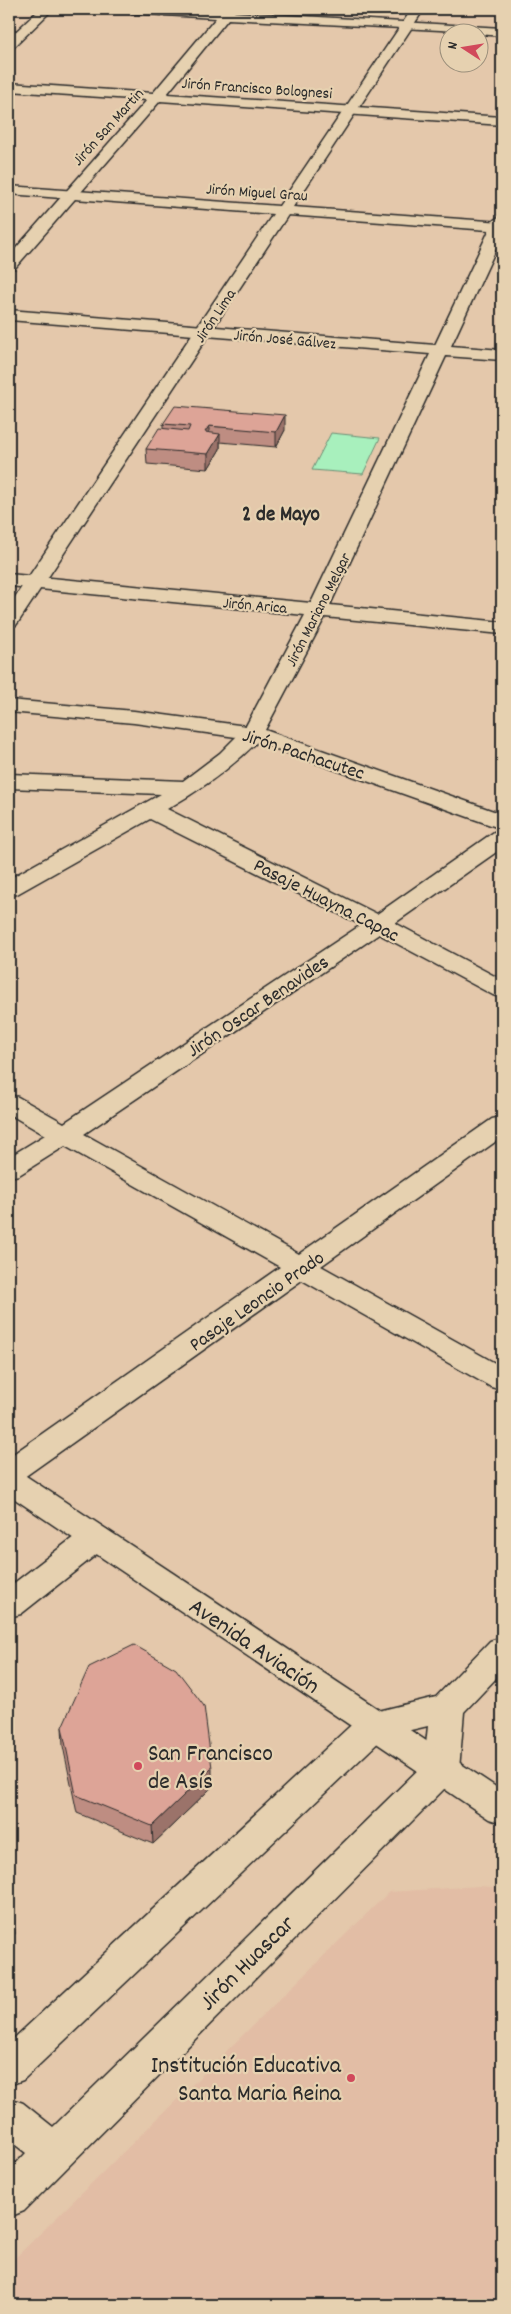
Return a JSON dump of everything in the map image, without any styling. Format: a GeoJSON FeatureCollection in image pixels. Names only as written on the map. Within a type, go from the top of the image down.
{"type":"FeatureCollection","features":[{"type":"Feature","properties":{"kind":"street"},"geometry":{"type":"LineString","coordinates":[[9,45],[47,9]]}},
{"type":"Feature","properties":{"kind":"street"},"geometry":{"type":"LineString","coordinates":[[129,9],[227,12],[502,32]]}},
{"type":"Feature","properties":{"kind":"street","name":"Jirón Lima"},"geometry":{"type":"LineString","coordinates":[[9,621],[418,9]]}},
{"type":"Feature","properties":{"kind":"street","name":"Jirón San Martin"},"geometry":{"type":"LineString","coordinates":[[9,264],[156,98],[227,12]]}},
{"type":"Feature","properties":{"kind":"street","name":"Jirón Francisco Bolognesi"},"geometry":{"type":"LineString","coordinates":[[9,87],[502,121]]}},
{"type":"Feature","properties":{"kind":"street","name":"Jirón Miguel Grau"},"geometry":{"type":"LineString","coordinates":[[9,190],[501,225]]}},
{"type":"Feature","properties":{"kind":"street","name":"Jirón Mariano Melgar"},"geometry":{"type":"LineString","coordinates":[[9,889],[188,788],[228,758],[253,733],[318,610],[501,225]]}},
{"type":"Feature","properties":{"kind":"street","name":"Jirón José Gálvez"},"geometry":{"type":"LineString","coordinates":[[9,315],[502,355]]}},
{"type":"Feature","properties":{"kind":"street","name":"Jirón Arica"},"geometry":{"type":"LineString","coordinates":[[9,580],[502,628]]}},
{"type":"Feature","properties":{"kind":"street","name":"Jirón Pachacutec"},"geometry":{"type":"LineString","coordinates":[[9,706],[134,717],[253,733],[502,822]]}},
{"type":"Feature","properties":{"kind":"street"},"geometry":{"type":"LineString","coordinates":[[9,781],[188,788]]}},
{"type":"Feature","properties":{"kind":"street","name":"Pasaje Huayna Capac"},"geometry":{"type":"LineString","coordinates":[[151,810],[378,924],[502,990]]}},
{"type":"Feature","properties":{"kind":"street","name":"Jirón Oscar Benavides"},"geometry":{"type":"LineString","coordinates":[[9,1169],[65,1134],[378,924],[502,837]]}},
{"type":"Feature","properties":{"kind":"street"},"geometry":{"type":"LineString","coordinates":[[9,1103],[502,1380]]}},
{"type":"Feature","properties":{"kind":"street","name":"Pasaje Leoncio Prado"},"geometry":{"type":"LineString","coordinates":[[9,1472],[303,1268],[502,1125]]}},
{"type":"Feature","properties":{"kind":"street","name":"Avenida Aviación"},"geometry":{"type":"LineString","coordinates":[[9,1480],[374,1725],[502,1808]]}},
{"type":"Feature","properties":{"kind":"street"},"geometry":{"type":"LineString","coordinates":[[9,1605],[95,1538]]}},
{"type":"Feature","properties":{"kind":"street"},"geometry":{"type":"LineString","coordinates":[[9,2068],[374,1725],[446,1708],[502,1650]]}},
{"type":"Feature","properties":{"kind":"street"},"geometry":{"type":"LineString","coordinates":[[441,1769],[446,1708]]}},
{"type":"Feature","properties":{"kind":"street","name":"Jirón Huascar"},"geometry":{"type":"LineString","coordinates":[[9,2198],[441,1769]]}},
{"type":"Feature","properties":{"kind":"street"},"geometry":{"type":"LineString","coordinates":[[9,2116],[55,2152]]}},
{"type":"Feature","properties":{"kind":"shaded area","name":"Institución Educativa Santa Maria Reina"},"geometry":{"type":"Polygon","coordinates":[[[480,1886],[502,1888],[502,2305],[9,2305],[9,2264],[389,1892],[480,1886]]]}},
{"type":"Feature","properties":{"kind":"green space"},"geometry":{"type":"Polygon","coordinates":[[[331,433],[380,438],[363,474],[312,470],[331,433]]]}},
{"type":"Feature","properties":{"kind":"building"},"geometry":{"type":"Polygon","coordinates":[[[175,406],[285,415],[276,432],[209,426],[205,432],[220,434],[208,454],[146,449],[159,428],[188,431],[190,426],[163,424],[175,406]]]}},
{"type":"Feature","properties":{"kind":"building","name":"San Francisco de Asís"},"geometry":{"type":"Polygon","coordinates":[[[134,1645],[176,1669],[204,1706],[212,1768],[152,1826],[76,1795],[62,1727],[89,1667],[134,1645]]]}},
{"type":"Feature","properties":{"kind":"building"},"geometry":{"type":"Polygon","coordinates":[[[9,1915],[14,1920],[9,1925],[9,1915]]]}},
{"type":"Feature","properties":{"kind":"place","name":"San Francisco de Asís"},"geometry":{"type":"Point","coordinates":[138,1766]}},
{"type":"Feature","properties":{"kind":"place","name":"Institución Educativa Santa Maria Reina"},"geometry":{"type":"Point","coordinates":[351,2078]}},
{"type":"Feature","properties":{"kind":"district","name":"2 de Mayo"},"geometry":{"type":"Point","coordinates":[281,513]}}]}
